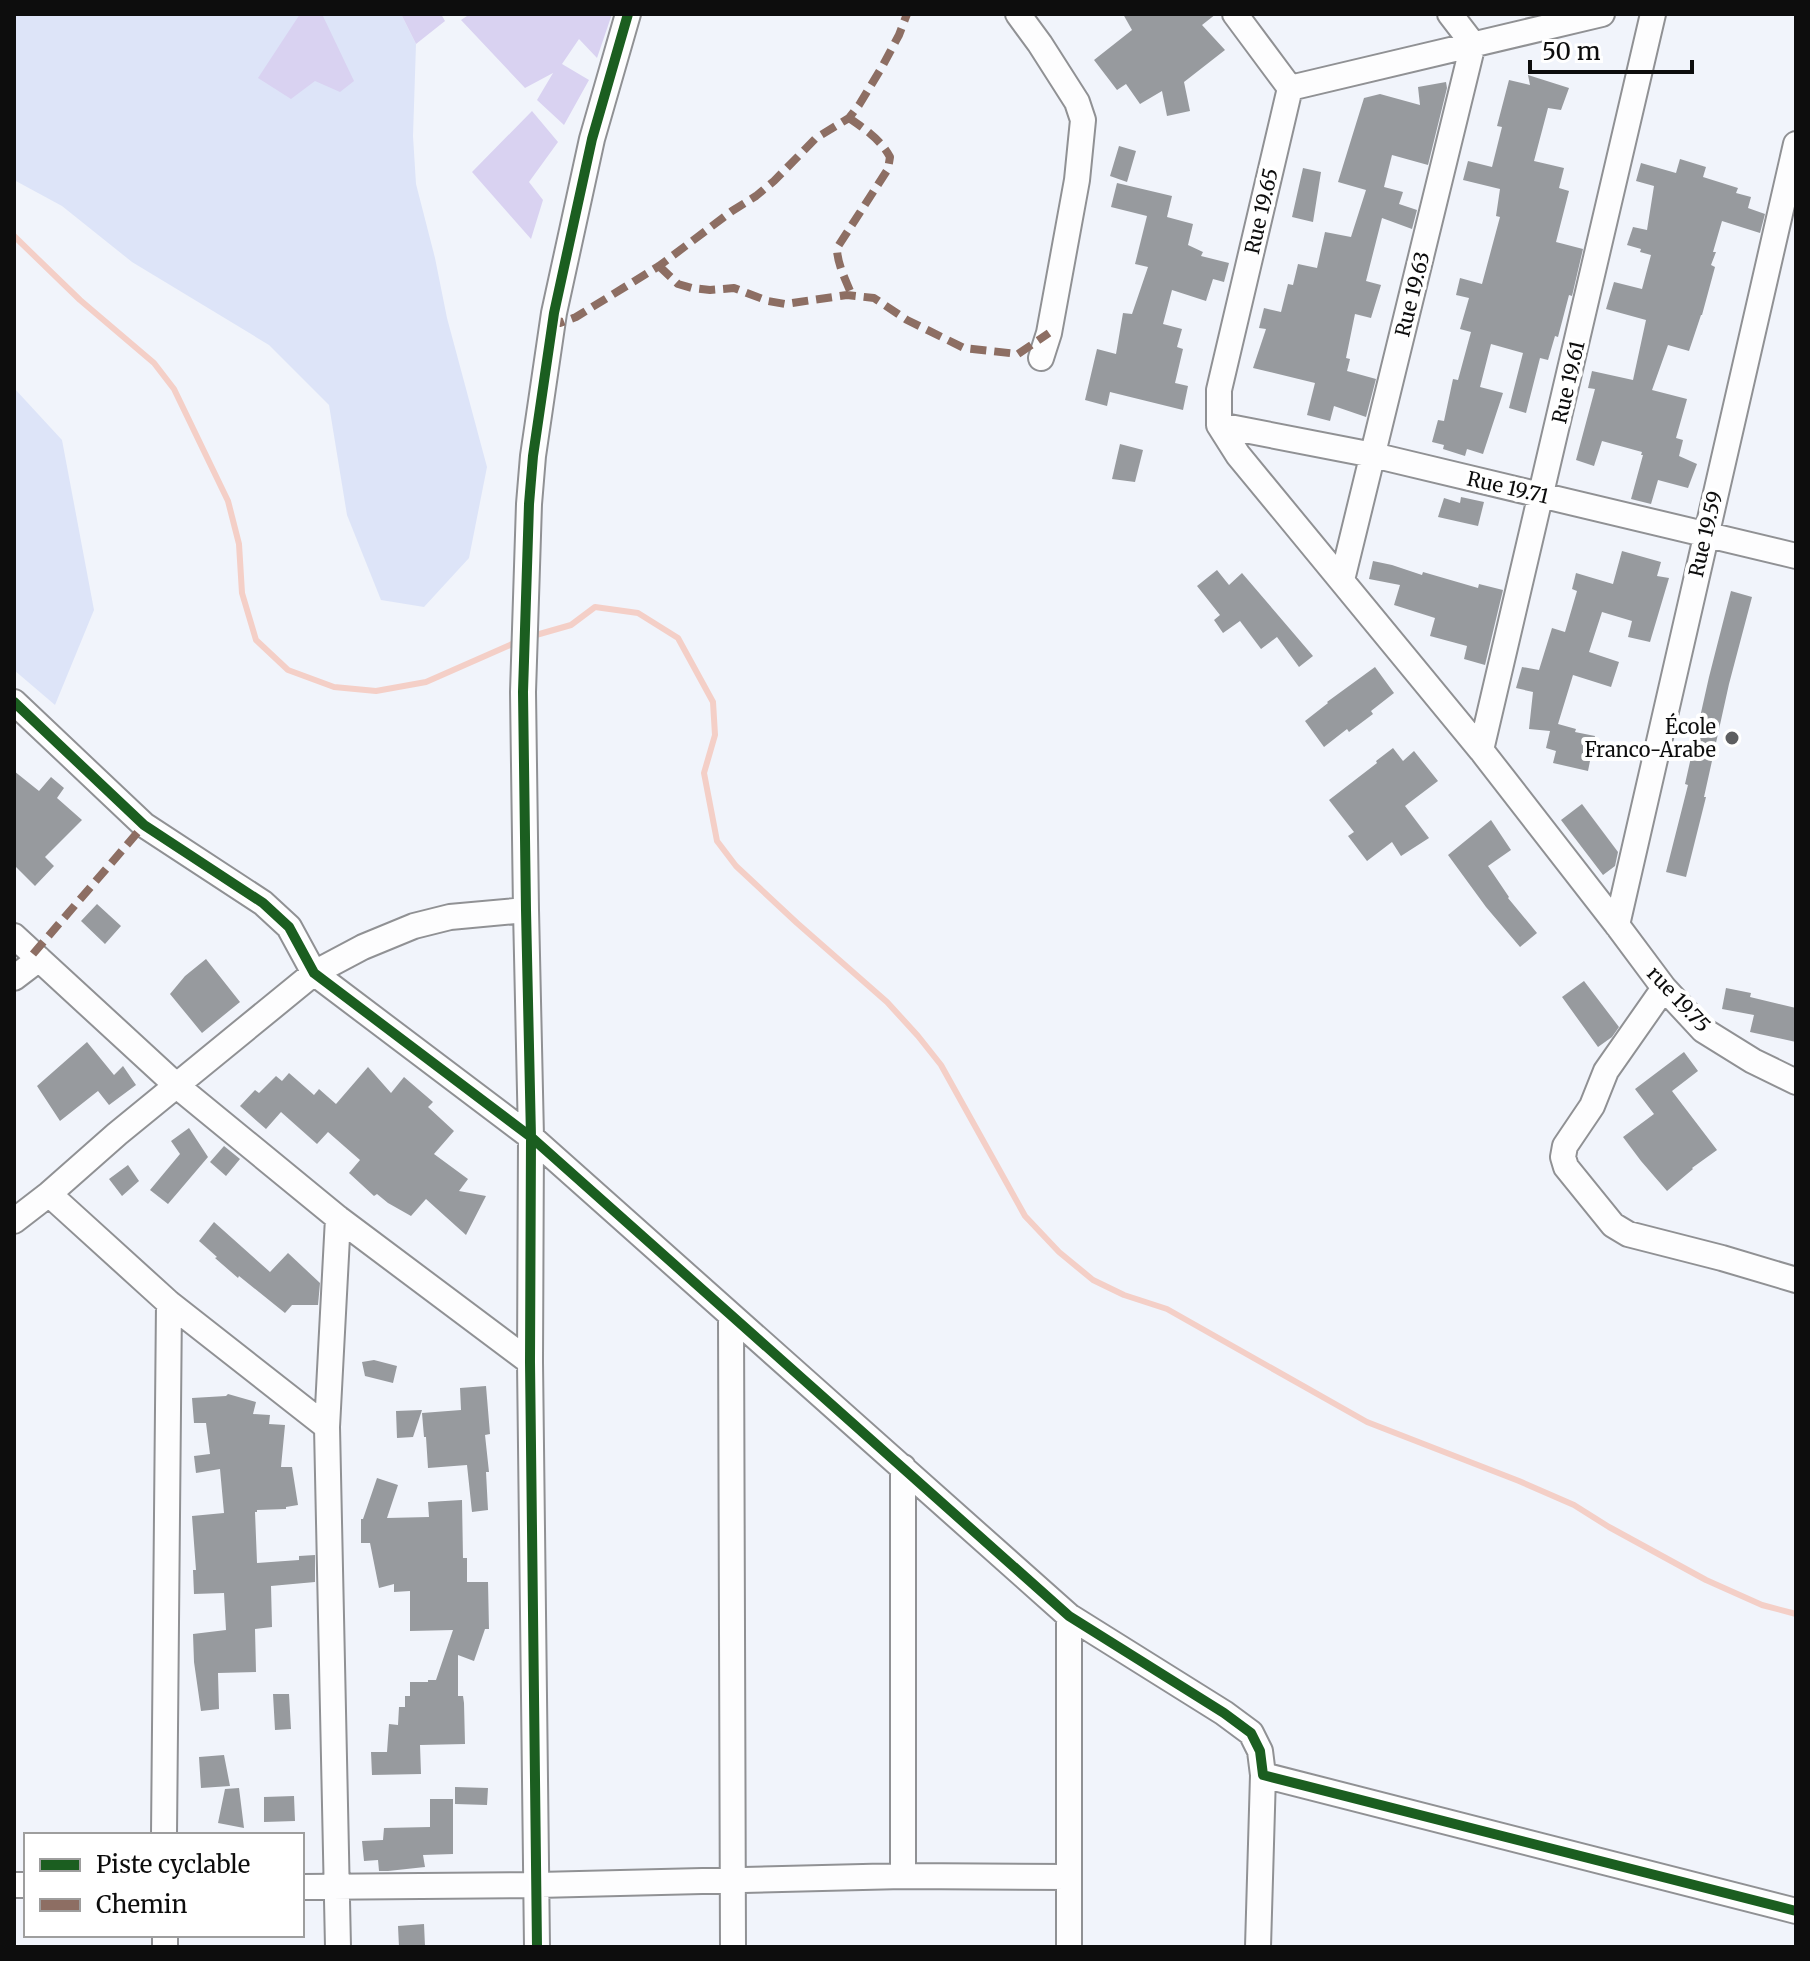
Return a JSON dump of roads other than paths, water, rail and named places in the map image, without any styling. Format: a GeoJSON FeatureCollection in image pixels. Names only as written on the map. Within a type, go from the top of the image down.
{"type":"FeatureCollection","features":[{"type":"Feature","properties":{"kind":"street"},"geometry":{"type":"LineString","coordinates":[[537,1947],[530,1362],[531,1137],[523,692],[529,504],[554,313],[592,139],[628,14]]}},
{"type":"Feature","properties":{"kind":"street"},"geometry":{"type":"LineString","coordinates":[[1018,14],[1077,102],[1083,120],[1077,180],[1049,333],[1041,358]]}},
{"type":"Feature","properties":{"kind":"street"},"geometry":{"type":"LineString","coordinates":[[1235,14],[1290,88],[1602,14]]}},
{"type":"Feature","properties":{"kind":"street"},"geometry":{"type":"LineString","coordinates":[[1450,14],[1473,44]]}},
{"type":"Feature","properties":{"kind":"street","name":"Rue 19.61"},"geometry":{"type":"LineString","coordinates":[[1481,750],[1653,14]]}},
{"type":"Feature","properties":{"kind":"street","name":"Rue 19.63"},"geometry":{"type":"LineString","coordinates":[[1342,580],[1473,44]]}},
{"type":"Feature","properties":{"kind":"street","name":"Rue 19.65"},"geometry":{"type":"LineString","coordinates":[[1219,425],[1219,390],[1290,88]]}},
{"type":"Feature","properties":{"kind":"street","name":"Rue 19.59"},"geometry":{"type":"LineString","coordinates":[[1617,925],[1796,144]]}},
{"type":"Feature","properties":{"kind":"street","name":"Rue 19.71"},"geometry":{"type":"LineString","coordinates":[[1219,425],[1373,455],[1796,556]]}},
{"type":"Feature","properties":{"kind":"street","name":"rue 19.75"},"geometry":{"type":"LineString","coordinates":[[1219,425],[1238,455],[1481,750],[1664,988],[1703,1030],[1753,1061],[1796,1082]]}},
{"type":"Feature","properties":{"kind":"street"},"geometry":{"type":"LineString","coordinates":[[14,702],[144,825],[263,903],[289,927],[314,973],[531,1137],[1069,1616],[1251,1733],[1260,1751],[1263,1775],[1258,1947]]}},
{"type":"Feature","properties":{"kind":"street"},"geometry":{"type":"LineString","coordinates":[[14,1221],[314,973],[363,947],[414,926],[450,917],[526,910]]}},
{"type":"Feature","properties":{"kind":"street"},"geometry":{"type":"LineString","coordinates":[[14,936],[177,1086],[338,1218],[530,1362]]}},
{"type":"Feature","properties":{"kind":"street"},"geometry":{"type":"LineString","coordinates":[[14,978],[39,959]]}},
{"type":"Feature","properties":{"kind":"street"},"geometry":{"type":"LineString","coordinates":[[1664,988],[1611,1061],[1592,1106],[1565,1146],[1563,1157],[1566,1167],[1613,1225],[1628,1234],[1796,1280]]}},
{"type":"Feature","properties":{"kind":"street"},"geometry":{"type":"LineString","coordinates":[[49,1194],[169,1303],[327,1427]]}},
{"type":"Feature","properties":{"kind":"street"},"geometry":{"type":"LineString","coordinates":[[338,1218],[327,1427],[338,1947]]}},
{"type":"Feature","properties":{"kind":"street"},"geometry":{"type":"LineString","coordinates":[[164,1833],[169,1303]]}},
{"type":"Feature","properties":{"kind":"street"},"geometry":{"type":"LineString","coordinates":[[731,1316],[733,1947]]}},
{"type":"Feature","properties":{"kind":"street"},"geometry":{"type":"LineString","coordinates":[[903,1467],[903,1876]]}},
{"type":"Feature","properties":{"kind":"street"},"geometry":{"type":"LineString","coordinates":[[1069,1616],[1069,1947]]}},
{"type":"Feature","properties":{"kind":"street"},"geometry":{"type":"LineString","coordinates":[[1263,1775],[1796,1911]]}},
{"type":"Feature","properties":{"kind":"street"},"geometry":{"type":"LineString","coordinates":[[304,1887],[903,1876],[1069,1877]]}},
{"type":"Feature","properties":{"kind":"waterway"},"geometry":{"type":"LineString","coordinates":[[14,236],[80,300],[154,363],[174,389],[228,501],[239,544],[242,593],[256,640],[288,670],[334,687],[376,691],[426,682],[519,641]]}},
{"type":"Feature","properties":{"kind":"waterway"},"geometry":{"type":"LineString","coordinates":[[529,637],[571,625],[595,607],[638,613],[678,638],[713,702],[715,735],[704,773],[717,841],[736,866],[887,1002],[918,1036],[941,1065],[1025,1216],[1059,1252],[1093,1280],[1124,1295],[1167,1309],[1367,1422],[1574,1505],[1706,1580],[1762,1605],[1796,1614]]}},
{"type":"Feature","properties":{"kind":"place","name":"École Franco-Arabe"},"geometry":{"type":"Point","coordinates":[1732,738]}}]}
